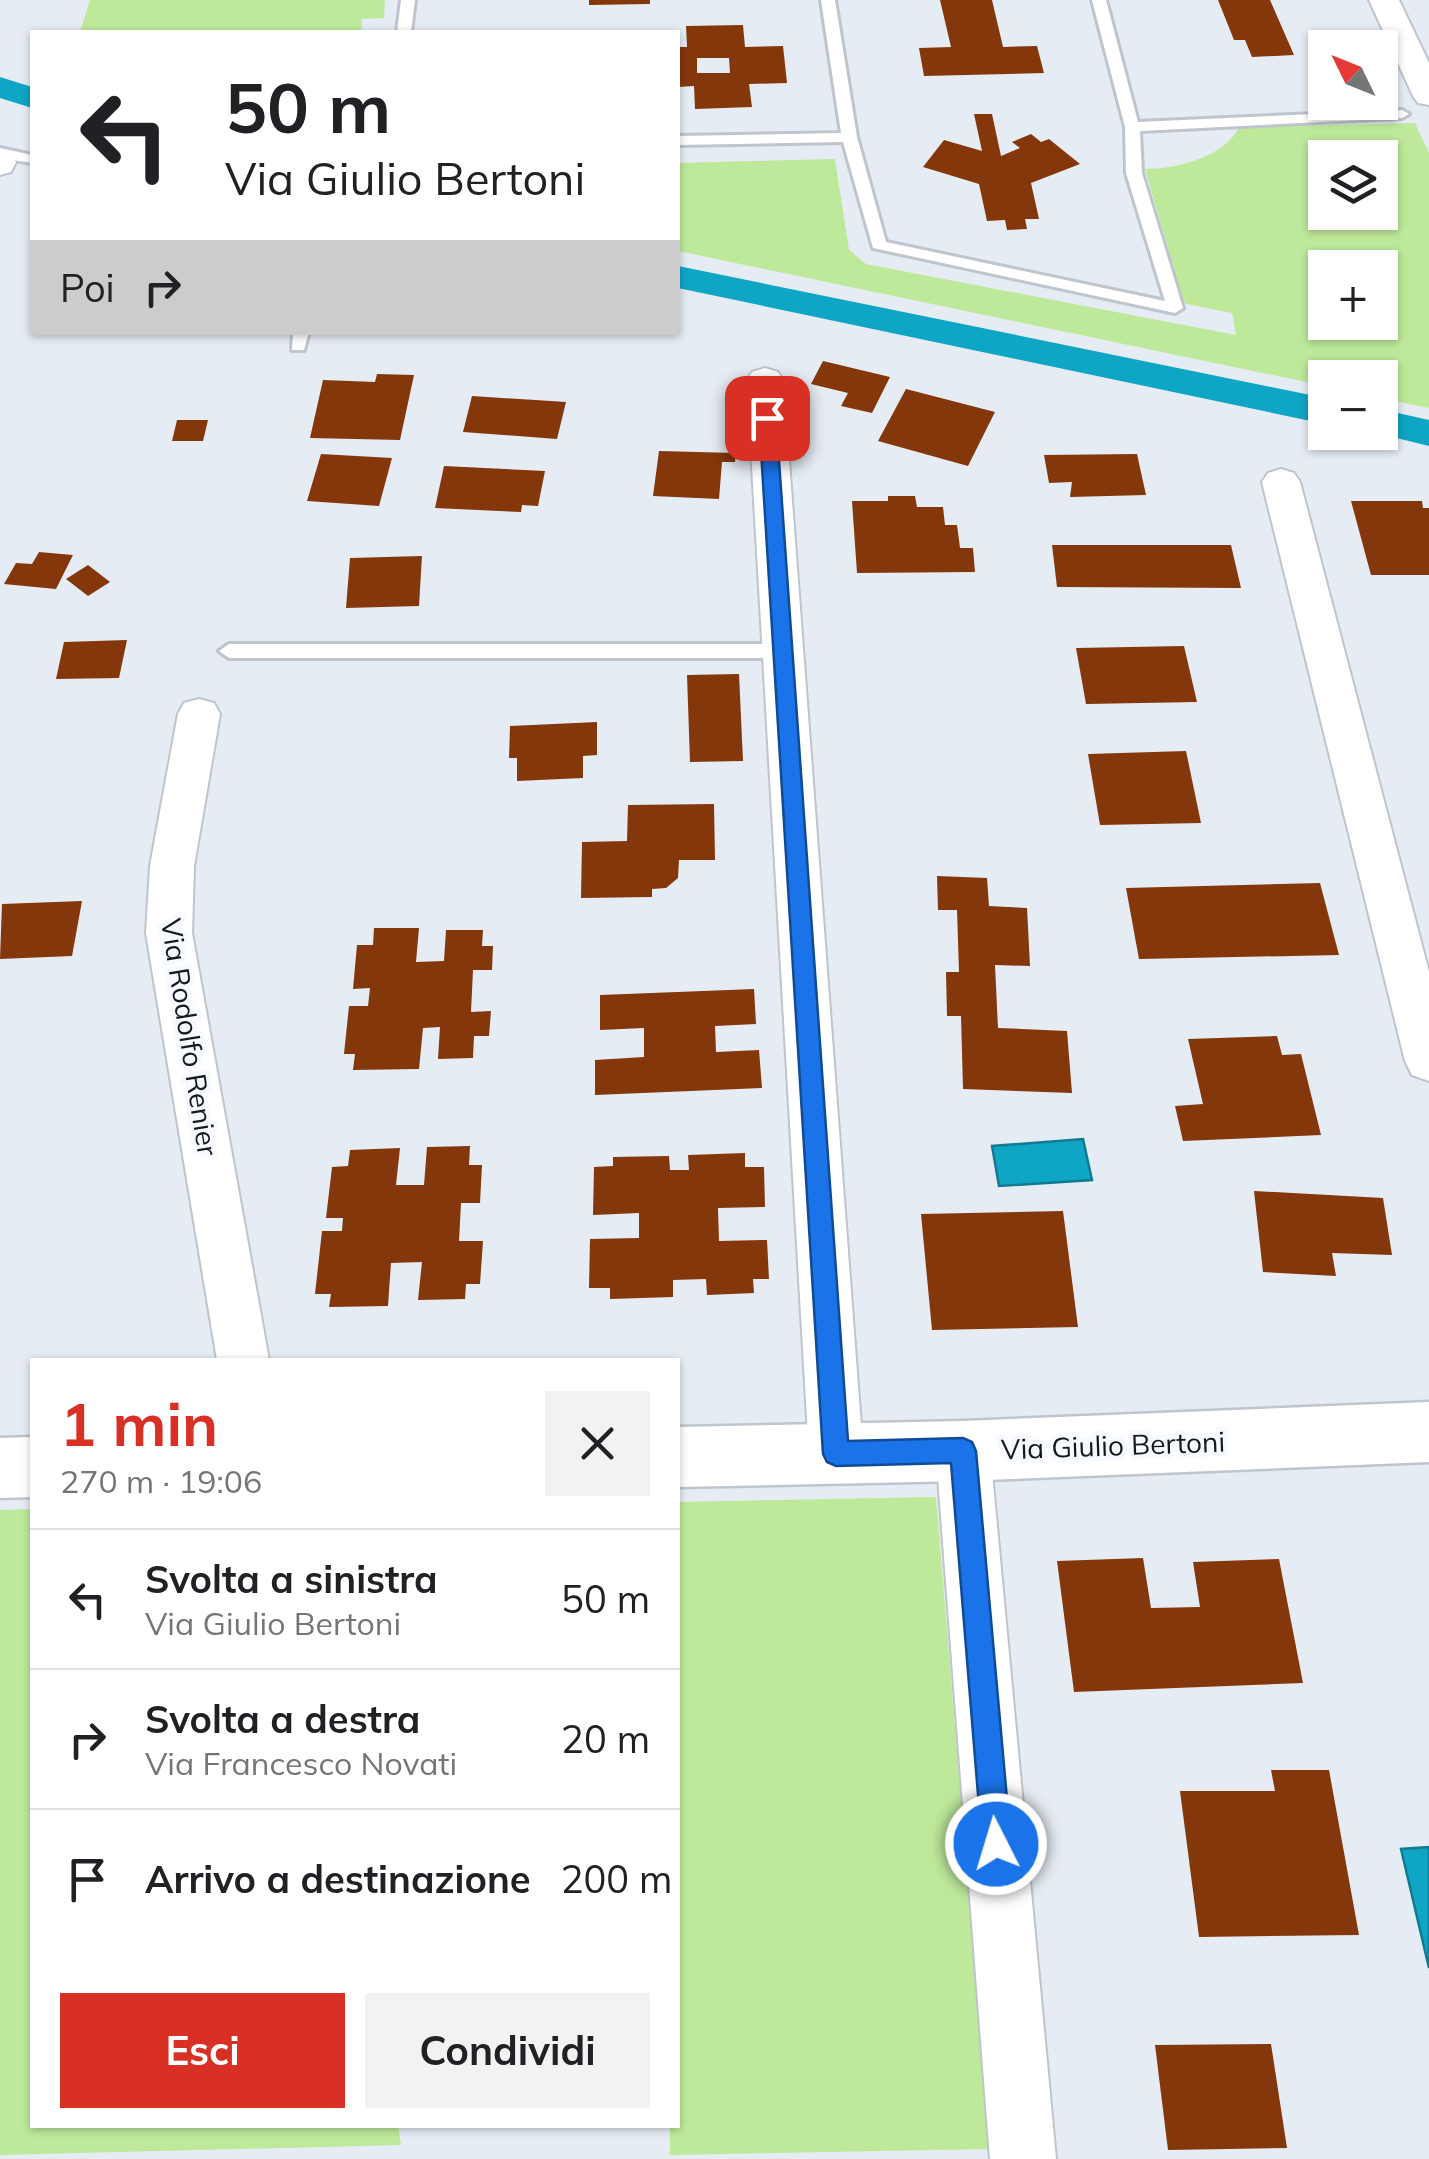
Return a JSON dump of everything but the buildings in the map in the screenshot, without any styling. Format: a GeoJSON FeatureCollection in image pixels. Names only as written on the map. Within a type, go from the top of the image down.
{"type":"FeatureCollection","features":[{"type":"Feature","properties":{"kind":"street"},"geometry":{"type":"LineString","coordinates":[[1384,0],[1420,58],[1429,96]]}},
{"type":"Feature","properties":{"kind":"street"},"geometry":{"type":"LineString","coordinates":[[764,380],[836,1454]]}},
{"type":"Feature","properties":{"kind":"street"},"geometry":{"type":"LineString","coordinates":[[1282,482],[1429,1061]]}},
{"type":"Feature","properties":{"kind":"street","name":"Via Rodolfo Renier"},"geometry":{"type":"LineString","coordinates":[[199,714],[172,866],[169,933],[243,1358]]}},
{"type":"Feature","properties":{"kind":"street","name":"Via Giulio Bertoni"},"geometry":{"type":"LineString","coordinates":[[680,1457],[963,1451],[1429,1432]]}},
{"type":"Feature","properties":{"kind":"street"},"geometry":{"type":"LineString","coordinates":[[963,1451],[1023,2159]]}},
{"type":"Feature","properties":{"kind":"street"},"geometry":{"type":"LineString","coordinates":[[0,1468],[30,1468]]}},
{"type":"Feature","properties":{"kind":"lane"},"geometry":{"type":"LineString","coordinates":[[404,30],[408,0]]}},
{"type":"Feature","properties":{"kind":"lane"},"geometry":{"type":"LineString","coordinates":[[828,0],[849,137],[878,246],[1174,308],[1134,173],[1132,127],[1099,0]]}},
{"type":"Feature","properties":{"kind":"lane"},"geometry":{"type":"LineString","coordinates":[[1132,127],[1402,114]]}},
{"type":"Feature","properties":{"kind":"lane"},"geometry":{"type":"LineString","coordinates":[[680,141],[849,137]]}},
{"type":"Feature","properties":{"kind":"lane"},"geometry":{"type":"LineString","coordinates":[[0,152],[30,159]]}},
{"type":"Feature","properties":{"kind":"lane"},"geometry":{"type":"LineString","coordinates":[[229,651],[782,651]]}},
{"type":"Feature","properties":{"kind":"green space"},"geometry":{"type":"Polygon","coordinates":[[[90,0],[385,0],[384,18],[362,19],[361,30],[81,30],[90,0]]]}},
{"type":"Feature","properties":{"kind":"green space"},"geometry":{"type":"Polygon","coordinates":[[[1415,123],[1429,153],[1429,408],[1398,402],[1398,360],[1308,360],[1308,382],[680,251],[680,163],[835,159],[849,250],[866,264],[1236,335],[1232,313],[1186,304],[1182,297],[1145,169],[1171,167],[1223,146],[1239,127],[1415,123]]]}},
{"type":"Feature","properties":{"kind":"green space"},"geometry":{"type":"Polygon","coordinates":[[[936,1497],[990,2149],[670,2155],[670,2128],[680,2128],[680,1502],[936,1497]]]}},
{"type":"Feature","properties":{"kind":"green space"},"geometry":{"type":"Polygon","coordinates":[[[30,1509],[30,2128],[398,2128],[401,2145],[0,2155],[0,1510],[30,1509]]]}},
{"type":"Feature","properties":{"kind":"water"},"geometry":{"type":"Polygon","coordinates":[[[1083,1139],[1092,1180],[999,1186],[992,1146],[1083,1139]]]}},
{"type":"Feature","properties":{"kind":"water"},"geometry":{"type":"Polygon","coordinates":[[[1429,1847],[1429,1968],[1401,1849],[1429,1847]]]}},
{"type":"Feature","properties":{"kind":"waterway"},"geometry":{"type":"LineString","coordinates":[[0,87],[30,97]]}},
{"type":"Feature","properties":{"kind":"waterway"},"geometry":{"type":"LineString","coordinates":[[680,277],[1308,407]]}},
{"type":"Feature","properties":{"kind":"waterway"},"geometry":{"type":"LineString","coordinates":[[1398,426],[1429,433]]}},
{"type":"Feature","properties":{"kind":"route"},"geometry":{"type":"LineString","coordinates":[[767,418],[836,1454],[963,1451],[996,1844]]}}]}
